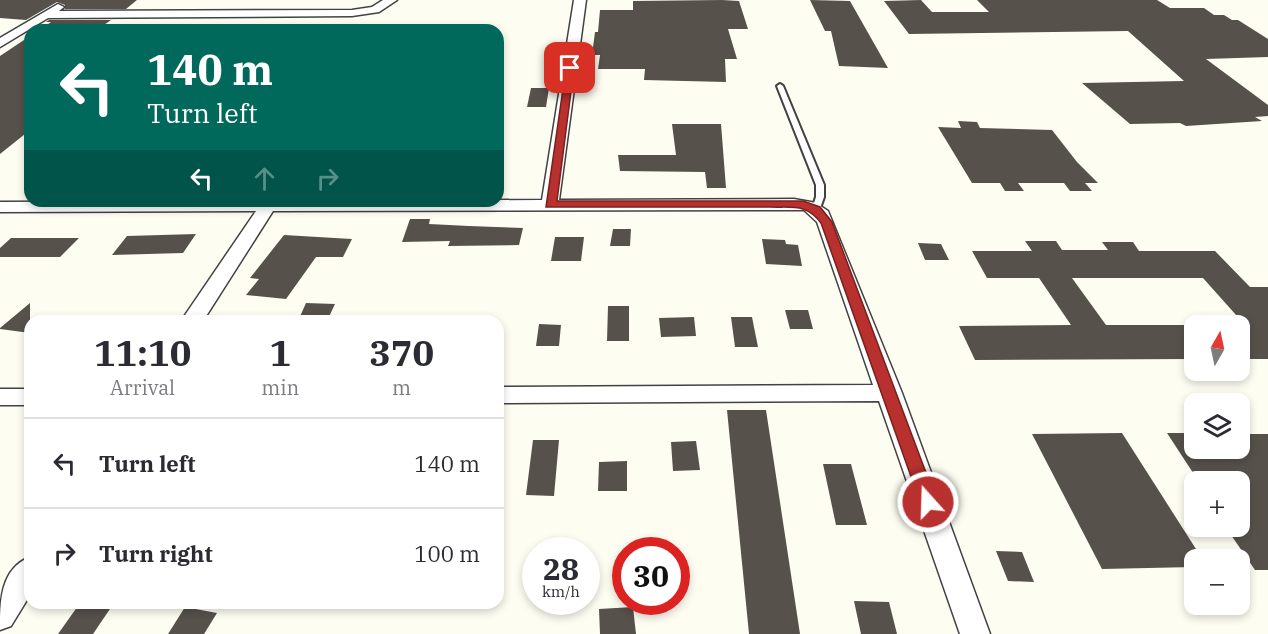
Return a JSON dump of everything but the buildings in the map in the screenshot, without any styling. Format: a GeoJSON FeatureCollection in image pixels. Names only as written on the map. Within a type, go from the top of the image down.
{"type":"FeatureCollection","features":[{"type":"Feature","properties":{"kind":"street"},"geometry":{"type":"LineString","coordinates":[[31,24],[69,0]]}},
{"type":"Feature","properties":{"kind":"street"},"geometry":{"type":"LineString","coordinates":[[220,13],[234,0]]}},
{"type":"Feature","properties":{"kind":"street"},"geometry":{"type":"LineString","coordinates":[[46,15],[358,12],[383,7],[391,0]]}},
{"type":"Feature","properties":{"kind":"street"},"geometry":{"type":"LineString","coordinates":[[550,205],[580,0]]}},
{"type":"Feature","properties":{"kind":"street"},"geometry":{"type":"LineString","coordinates":[[0,43],[24,28]]}},
{"type":"Feature","properties":{"kind":"street"},"geometry":{"type":"LineString","coordinates":[[504,205],[792,204],[816,209],[824,216],[890,393],[975,634]]}},
{"type":"Feature","properties":{"kind":"street"},"geometry":{"type":"LineString","coordinates":[[0,207],[24,207]]}},
{"type":"Feature","properties":{"kind":"street"},"geometry":{"type":"LineString","coordinates":[[196,315],[267,207]]}},
{"type":"Feature","properties":{"kind":"street"},"geometry":{"type":"LineString","coordinates":[[504,395],[890,393]]}},
{"type":"Feature","properties":{"kind":"street"},"geometry":{"type":"LineString","coordinates":[[0,397],[24,397]]}},
{"type":"Feature","properties":{"kind":"street"},"geometry":{"type":"LineString","coordinates":[[0,616],[24,579]]}},
{"type":"Feature","properties":{"kind":"lane"},"geometry":{"type":"LineString","coordinates":[[780,86],[820,185],[820,197],[816,209]]}},
{"type":"Feature","properties":{"kind":"route"},"geometry":{"type":"LineString","coordinates":[[570,68],[550,205],[770,204],[803,205],[816,209],[824,216],[928,502]]}}]}
